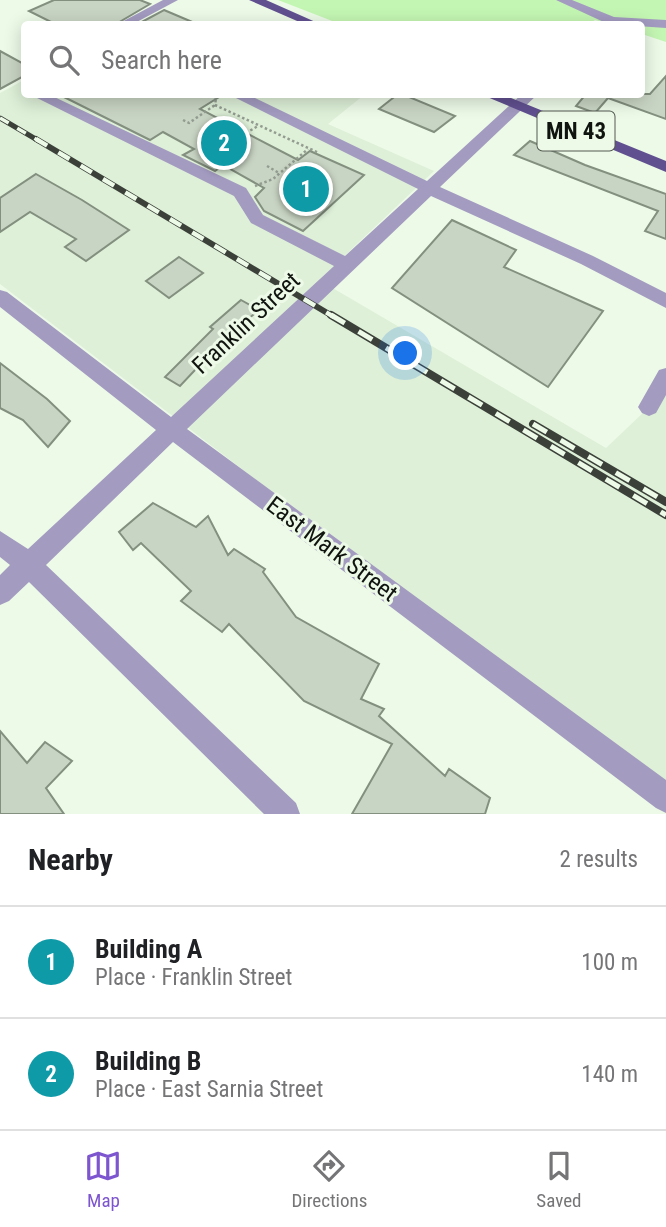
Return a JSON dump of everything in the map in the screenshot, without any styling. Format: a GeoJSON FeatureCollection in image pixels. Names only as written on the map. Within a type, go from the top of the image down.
{"type":"FeatureCollection","features":[{"type":"Feature","properties":{"kind":"main road"},"geometry":{"type":"LineString","coordinates":[[255,0],[307,21]]}},
{"type":"Feature","properties":{"kind":"main road","name":"MN 43"},"geometry":{"type":"LineString","coordinates":[[524,101],[666,167]]}},
{"type":"Feature","properties":{"kind":"street"},"geometry":{"type":"LineString","coordinates":[[130,21],[172,0]]}},
{"type":"Feature","properties":{"kind":"street"},"geometry":{"type":"LineString","coordinates":[[562,0],[586,4],[607,21]]}},
{"type":"Feature","properties":{"kind":"street"},"geometry":{"type":"LineString","coordinates":[[645,24],[666,24]]}},
{"type":"Feature","properties":{"kind":"street"},"geometry":{"type":"LineString","coordinates":[[645,29],[666,36]]}},
{"type":"Feature","properties":{"kind":"street"},"geometry":{"type":"LineString","coordinates":[[44,98],[240,192],[257,219],[346,264]]}},
{"type":"Feature","properties":{"kind":"street"},"geometry":{"type":"LineString","coordinates":[[251,98],[428,188],[587,260],[666,301]]}},
{"type":"Feature","properties":{"kind":"street","name":"Franklin Street"},"geometry":{"type":"LineString","coordinates":[[0,592],[346,264],[524,101]]}},
{"type":"Feature","properties":{"kind":"street","name":"East Mark Street"},"geometry":{"type":"LineString","coordinates":[[0,297],[666,798]]}},
{"type":"Feature","properties":{"kind":"street"},"geometry":{"type":"LineString","coordinates":[[649,407],[666,376]]}},
{"type":"Feature","properties":{"kind":"street"},"geometry":{"type":"LineString","coordinates":[[0,542],[29,565],[285,814]]}},
{"type":"Feature","properties":{"kind":"path"},"geometry":{"type":"LineString","coordinates":[[189,123],[215,105],[216,98]]}},
{"type":"Feature","properties":{"kind":"path"},"geometry":{"type":"LineString","coordinates":[[215,105],[324,154]]}},
{"type":"Feature","properties":{"kind":"path"},"geometry":{"type":"LineString","coordinates":[[183,120],[194,125]]}},
{"type":"Feature","properties":{"kind":"path"},"geometry":{"type":"LineString","coordinates":[[246,134],[258,126]]}},
{"type":"Feature","properties":{"kind":"path"},"geometry":{"type":"LineString","coordinates":[[240,192],[280,174],[308,149]]}},
{"type":"Feature","properties":{"kind":"path"},"geometry":{"type":"LineString","coordinates":[[267,166],[280,174]]}},
{"type":"Feature","properties":{"kind":"shaded area"},"geometry":{"type":"Polygon","coordinates":[[[21,82],[21,98],[360,98],[328,124],[434,171],[319,280],[606,448],[666,391],[666,793],[0,284],[0,93],[21,82]]]}},
{"type":"Feature","properties":{"kind":"green space"},"geometry":{"type":"Polygon","coordinates":[[[278,0],[666,0],[666,42],[645,35],[645,21],[332,21],[278,0]]]}},
{"type":"Feature","properties":{"kind":"building"},"geometry":{"type":"Polygon","coordinates":[[[54,0],[140,0],[150,4],[121,21],[49,21],[29,11],[54,0]]]}},
{"type":"Feature","properties":{"kind":"building"},"geometry":{"type":"Polygon","coordinates":[[[164,10],[190,21],[144,21],[164,10]]]}},
{"type":"Feature","properties":{"kind":"building"},"geometry":{"type":"Polygon","coordinates":[[[0,51],[21,62],[21,78],[0,89],[0,51]]]}},
{"type":"Feature","properties":{"kind":"building"},"geometry":{"type":"Polygon","coordinates":[[[666,76],[666,119],[608,98],[645,98],[645,94],[650,94],[666,76]]]}},
{"type":"Feature","properties":{"kind":"building"},"geometry":{"type":"Polygon","coordinates":[[[66,98],[218,98],[200,109],[298,160],[310,151],[364,175],[303,231],[264,211],[255,197],[264,188],[223,165],[215,171],[183,155],[194,149],[163,132],[150,140],[66,98]]]}},
{"type":"Feature","properties":{"kind":"building"},"geometry":{"type":"Polygon","coordinates":[[[393,98],[412,98],[455,116],[434,132],[379,109],[393,98]]]}},
{"type":"Feature","properties":{"kind":"building"},"geometry":{"type":"Polygon","coordinates":[[[583,98],[608,98],[595,113],[576,106],[583,98]]]}},
{"type":"Feature","properties":{"kind":"building"},"geometry":{"type":"Polygon","coordinates":[[[530,141],[585,165],[666,194],[666,239],[645,231],[658,211],[514,155],[530,141]]]}},
{"type":"Feature","properties":{"kind":"building"},"geometry":{"type":"Polygon","coordinates":[[[36,174],[129,230],[86,261],[65,247],[76,239],[30,212],[0,232],[0,198],[36,174]]]}},
{"type":"Feature","properties":{"kind":"building"},"geometry":{"type":"Polygon","coordinates":[[[452,220],[516,250],[504,267],[603,311],[548,387],[392,288],[452,220]]]}},
{"type":"Feature","properties":{"kind":"building"},"geometry":{"type":"Polygon","coordinates":[[[179,257],[203,273],[169,298],[146,281],[179,257]]]}},
{"type":"Feature","properties":{"kind":"building"},"geometry":{"type":"Polygon","coordinates":[[[241,300],[259,310],[226,337],[180,386],[165,377],[213,329],[210,327],[241,300]]]}},
{"type":"Feature","properties":{"kind":"building"},"geometry":{"type":"Polygon","coordinates":[[[0,363],[47,399],[70,421],[48,447],[23,420],[0,408],[0,363]]]}},
{"type":"Feature","properties":{"kind":"building"},"geometry":{"type":"Polygon","coordinates":[[[153,503],[196,527],[208,516],[228,555],[234,549],[265,569],[263,572],[296,617],[379,664],[361,699],[384,709],[379,716],[445,776],[449,769],[490,798],[485,814],[352,814],[392,744],[304,701],[229,624],[222,632],[181,601],[191,591],[141,543],[133,550],[119,532],[153,503]]]}},
{"type":"Feature","properties":{"kind":"building"},"geometry":{"type":"Polygon","coordinates":[[[0,731],[27,763],[45,742],[72,761],[46,788],[64,814],[0,814],[0,731]]]}},
{"type":"Feature","properties":{"kind":"railway"},"geometry":{"type":"LineString","coordinates":[[0,118],[39,141]]}},
{"type":"Feature","properties":{"kind":"railway"},"geometry":{"type":"LineString","coordinates":[[36,139],[334,317]]}},
{"type":"Feature","properties":{"kind":"railway"},"geometry":{"type":"LineString","coordinates":[[331,315],[666,515]]}},
{"type":"Feature","properties":{"kind":"railway"},"geometry":{"type":"LineString","coordinates":[[533,424],[666,502]]}},
{"type":"Feature","properties":{"kind":"place","name":"Building B"},"geometry":{"type":"Point","coordinates":[224,143]}},
{"type":"Feature","properties":{"kind":"place","name":"Building A"},"geometry":{"type":"Point","coordinates":[306,189]}}]}
